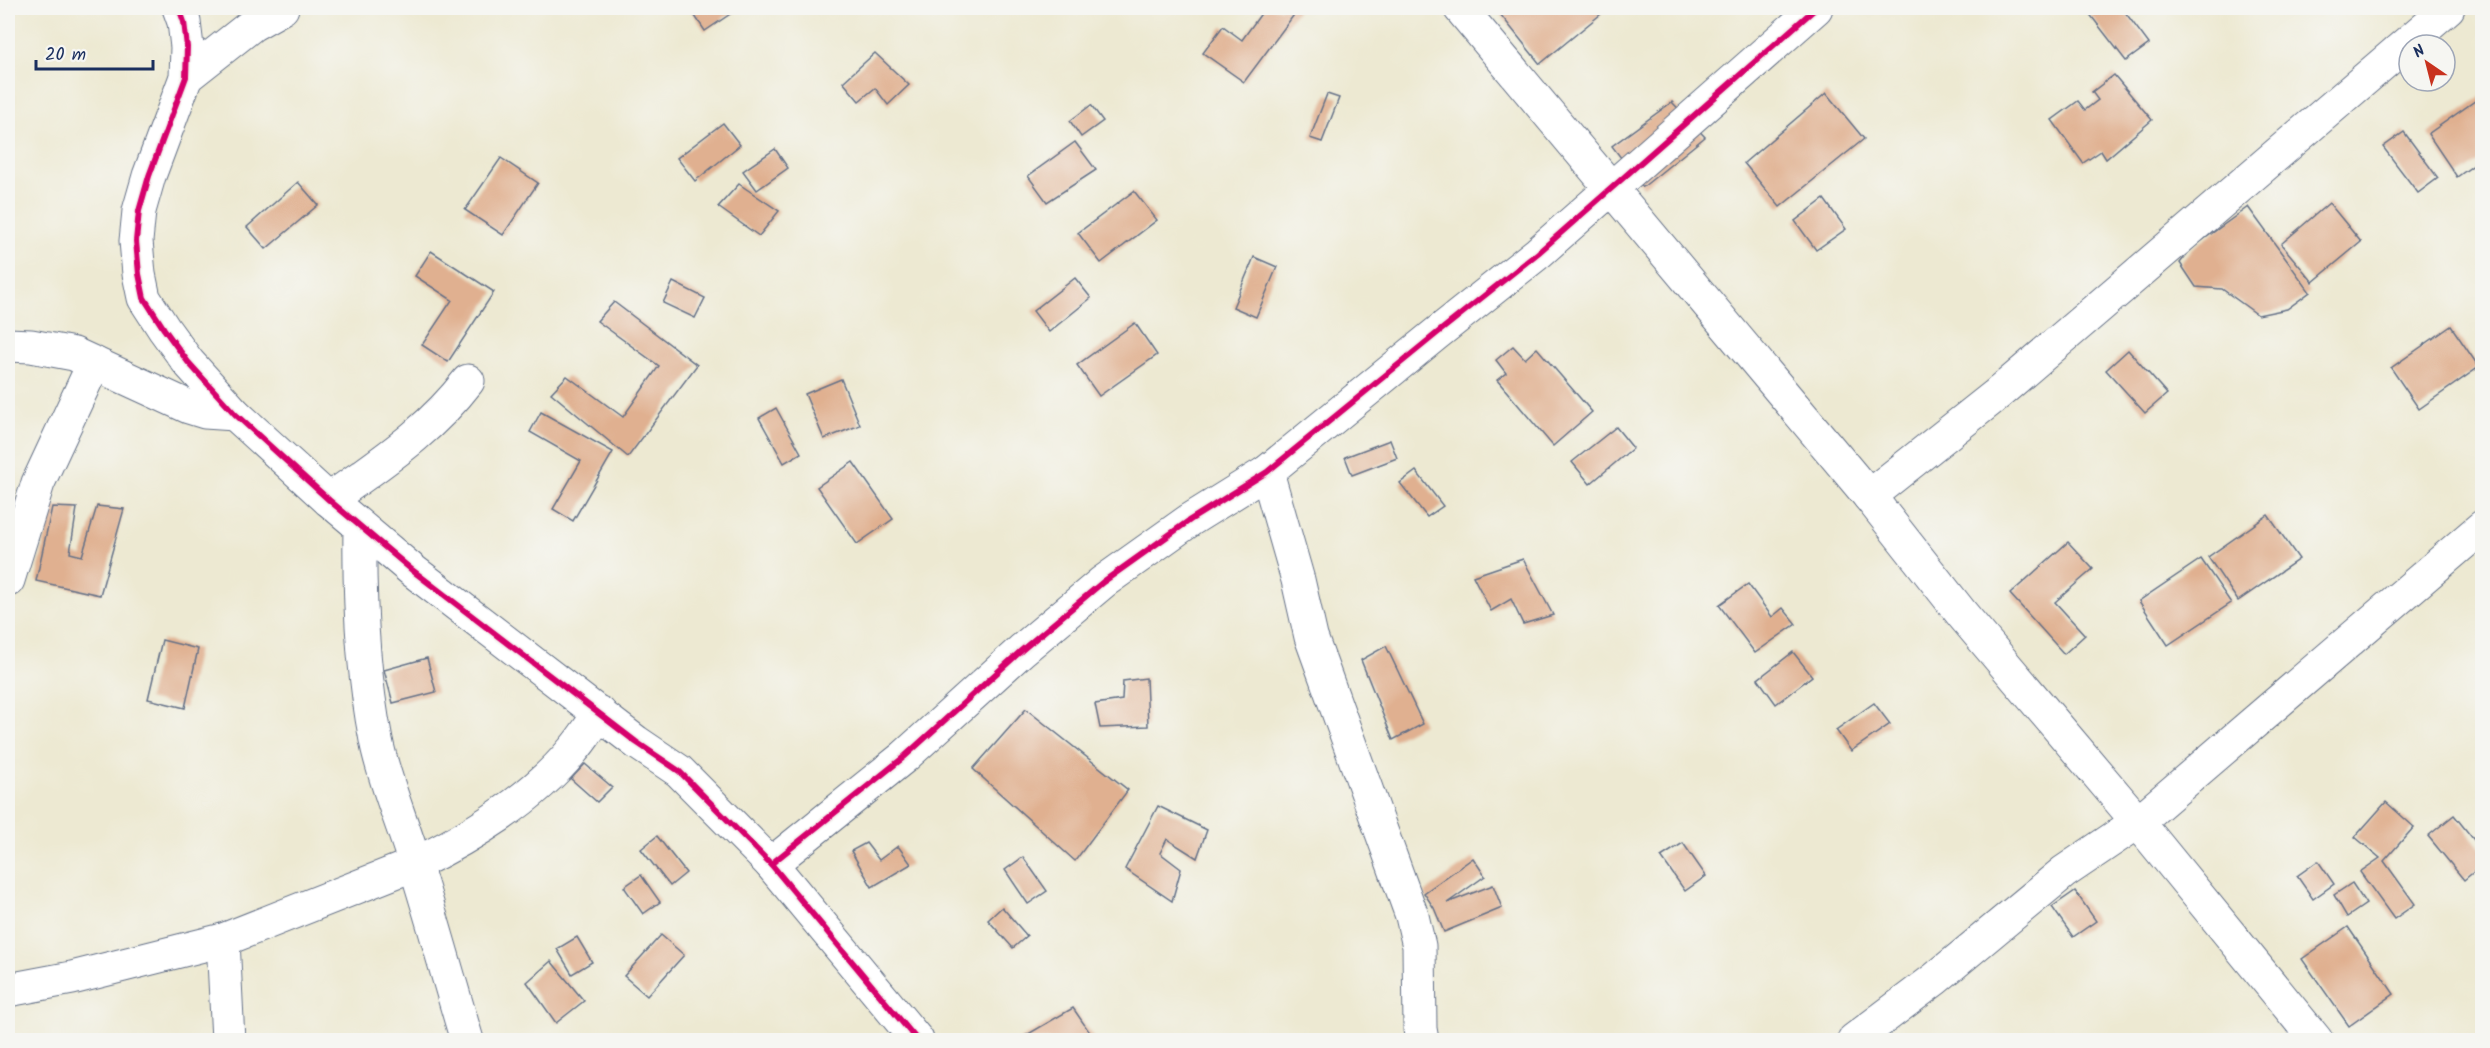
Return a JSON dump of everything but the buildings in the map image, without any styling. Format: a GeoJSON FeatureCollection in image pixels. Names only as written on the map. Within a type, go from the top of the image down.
{"type":"FeatureCollection","features":[{"type":"Feature","properties":{"kind":"street"},"geometry":{"type":"LineString","coordinates":[[179,8],[186,39],[186,77],[149,176],[139,211],[136,241],[144,298],[164,329],[188,362],[235,414],[360,527],[412,570],[679,771],[771,864],[917,1041]]}},
{"type":"Feature","properties":{"kind":"street"},"geometry":{"type":"LineString","coordinates":[[186,77],[252,25],[282,8]]}},
{"type":"Feature","properties":{"kind":"street"},"geometry":{"type":"LineString","coordinates":[[1460,8],[1869,496],[1962,614],[2138,822],[2316,1041]]}},
{"type":"Feature","properties":{"kind":"street"},"geometry":{"type":"LineString","coordinates":[[771,864],[904,757],[1022,650],[1103,582],[1190,520],[1267,472],[1538,253],[1611,186],[1816,8]]}},
{"type":"Feature","properties":{"kind":"street"},"geometry":{"type":"LineString","coordinates":[[1869,496],[1995,396],[2448,8]]}},
{"type":"Feature","properties":{"kind":"street"},"geometry":{"type":"LineString","coordinates":[[8,345],[59,350],[74,354],[189,407],[205,412],[235,414]]}},
{"type":"Feature","properties":{"kind":"street"},"geometry":{"type":"LineString","coordinates":[[8,580],[38,483],[94,363]]}},
{"type":"Feature","properties":{"kind":"street"},"geometry":{"type":"LineString","coordinates":[[329,500],[397,452],[430,425],[468,381]]}},
{"type":"Feature","properties":{"kind":"street"},"geometry":{"type":"LineString","coordinates":[[1267,472],[1298,580],[1311,637],[1412,916],[1419,946],[1422,1041]]}},
{"type":"Feature","properties":{"kind":"street"},"geometry":{"type":"LineString","coordinates":[[360,527],[360,586],[371,711],[382,767],[415,864],[467,1041]]}},
{"type":"Feature","properties":{"kind":"street"},"geometry":{"type":"LineString","coordinates":[[1854,1041],[1935,979],[2064,872],[2138,822],[2482,527]]}},
{"type":"Feature","properties":{"kind":"street"},"geometry":{"type":"LineString","coordinates":[[8,990],[72,978],[223,940],[415,864],[499,816],[546,778],[573,751],[600,712]]}},
{"type":"Feature","properties":{"kind":"street"},"geometry":{"type":"LineString","coordinates":[[223,940],[228,1041]]}},
{"type":"Feature","properties":{"kind":"cycle path"},"geometry":{"type":"LineString","coordinates":[[179,8],[184,22],[187,47],[186,77],[149,176],[139,211],[136,241],[144,298],[164,329],[188,362],[235,414],[329,500],[412,570],[636,742],[679,771],[771,864],[917,1040]]}},
{"type":"Feature","properties":{"kind":"cycle path"},"geometry":{"type":"LineString","coordinates":[[771,864],[904,757],[1022,650],[1103,582],[1190,520],[1267,472],[1538,253],[1816,8]]}}]}
